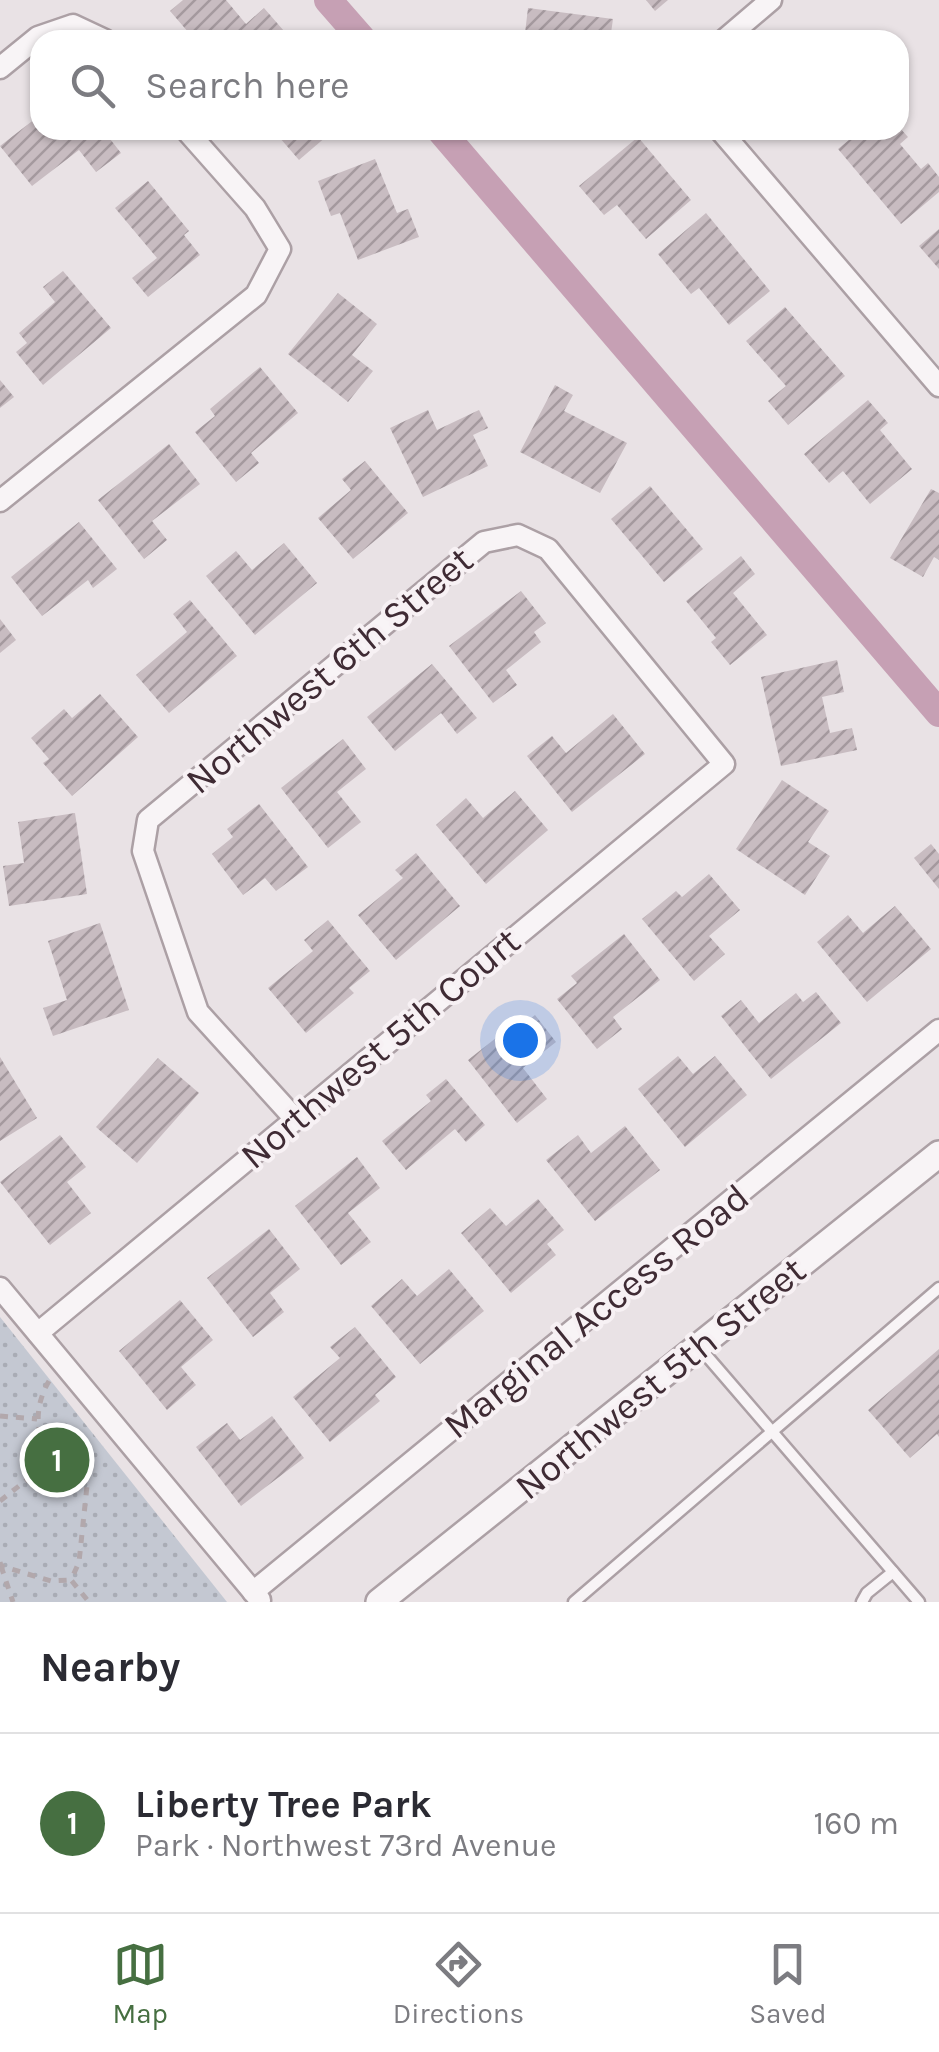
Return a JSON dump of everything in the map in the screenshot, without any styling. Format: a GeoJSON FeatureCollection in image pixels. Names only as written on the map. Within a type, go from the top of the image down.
{"type":"FeatureCollection","features":[{"type":"Feature","properties":{"kind":"street"},"geometry":{"type":"LineString","coordinates":[[736,30],[772,0]]}},
{"type":"Feature","properties":{"kind":"street"},"geometry":{"type":"LineString","coordinates":[[58,30],[73,25],[84,30]]}},
{"type":"Feature","properties":{"kind":"street"},"geometry":{"type":"LineString","coordinates":[[0,68],[30,44]]}},
{"type":"Feature","properties":{"kind":"street"},"geometry":{"type":"LineString","coordinates":[[0,501],[256,295],[280,249],[255,208],[195,140]]}},
{"type":"Feature","properties":{"kind":"street"},"geometry":{"type":"LineString","coordinates":[[729,140],[939,386]]}},
{"type":"Feature","properties":{"kind":"street","name":"Northwest 5th Court"},"geometry":{"type":"LineString","coordinates":[[38,1333],[724,764],[548,549],[518,535]]}},
{"type":"Feature","properties":{"kind":"street","name":"Northwest 6th Street"},"geometry":{"type":"LineString","coordinates":[[294,1119],[198,1012],[143,851],[148,820],[484,542],[518,535]]}},
{"type":"Feature","properties":{"kind":"street","name":"Marginal Access Road"},"geometry":{"type":"LineString","coordinates":[[257,1597],[939,1030]]}},
{"type":"Feature","properties":{"kind":"street","name":"Northwest 5th Street"},"geometry":{"type":"LineString","coordinates":[[380,1602],[939,1154]]}},
{"type":"Feature","properties":{"kind":"street"},"geometry":{"type":"LineString","coordinates":[[0,1288],[257,1597]]}},
{"type":"Feature","properties":{"kind":"lane"},"geometry":{"type":"LineString","coordinates":[[574,1602],[939,1288]]}},
{"type":"Feature","properties":{"kind":"lane"},"geometry":{"type":"LineString","coordinates":[[699,1348],[919,1602]]}},
{"type":"Feature","properties":{"kind":"lane"},"geometry":{"type":"LineString","coordinates":[[862,1602],[893,1572]]}},
{"type":"Feature","properties":{"kind":"path"},"geometry":{"type":"LineString","coordinates":[[62,1363],[46,1385],[37,1418],[42,1442],[53,1460],[87,1486],[79,1562],[71,1580]]}},
{"type":"Feature","properties":{"kind":"path"},"geometry":{"type":"LineString","coordinates":[[0,1416],[37,1418]]}},
{"type":"Feature","properties":{"kind":"path"},"geometry":{"type":"LineString","coordinates":[[0,1501],[53,1460]]}},
{"type":"Feature","properties":{"kind":"path"},"geometry":{"type":"LineString","coordinates":[[0,1486],[7,1495]]}},
{"type":"Feature","properties":{"kind":"path"},"geometry":{"type":"LineString","coordinates":[[1,1564],[51,1581],[71,1580]]}},
{"type":"Feature","properties":{"kind":"path"},"geometry":{"type":"LineString","coordinates":[[1,1564],[13,1602]]}},
{"type":"Feature","properties":{"kind":"path"},"geometry":{"type":"LineString","coordinates":[[71,1580],[90,1602]]}},
{"type":"Feature","properties":{"kind":"shaded area"},"geometry":{"type":"Polygon","coordinates":[[[0,1317],[227,1602],[0,1602],[0,1317]]]}},
{"type":"Feature","properties":{"kind":"building"},"geometry":{"type":"Polygon","coordinates":[[[183,0],[226,0],[246,24],[264,8],[283,30],[186,30],[170,11],[183,0]]]}},
{"type":"Feature","properties":{"kind":"building"},"geometry":{"type":"Polygon","coordinates":[[[646,0],[668,0],[655,11],[646,0]]]}},
{"type":"Feature","properties":{"kind":"building"},"geometry":{"type":"Polygon","coordinates":[[[528,8],[613,19],[611,30],[525,30],[528,8]]]}},
{"type":"Feature","properties":{"kind":"building"},"geometry":{"type":"Polygon","coordinates":[[[30,123],[30,140],[111,140],[121,153],[96,172],[79,150],[32,186],[0,146],[30,123]]]}},
{"type":"Feature","properties":{"kind":"building"},"geometry":{"type":"Polygon","coordinates":[[[282,140],[322,140],[299,160],[282,140]]]}},
{"type":"Feature","properties":{"kind":"building"},"geometry":{"type":"Polygon","coordinates":[[[634,140],[641,140],[691,200],[646,239],[617,205],[604,215],[579,186],[634,140]]]}},
{"type":"Feature","properties":{"kind":"building"},"geometry":{"type":"Polygon","coordinates":[[[849,140],[905,140],[900,144],[921,169],[928,163],[939,177],[939,192],[901,224],[838,149],[849,140]]]}},
{"type":"Feature","properties":{"kind":"building"},"geometry":{"type":"Polygon","coordinates":[[[375,159],[397,213],[408,209],[419,237],[358,260],[340,213],[331,216],[318,181],[375,159]]]}},
{"type":"Feature","properties":{"kind":"building"},"geometry":{"type":"Polygon","coordinates":[[[148,181],[189,231],[184,235],[200,255],[148,297],[132,278],[157,258],[115,208],[148,181]]]}},
{"type":"Feature","properties":{"kind":"building"},"geometry":{"type":"Polygon","coordinates":[[[706,213],[770,291],[729,325],[699,288],[691,294],[658,254],[706,213]]]}},
{"type":"Feature","properties":{"kind":"building"},"geometry":{"type":"Polygon","coordinates":[[[939,229],[939,269],[919,246],[939,229]]]}},
{"type":"Feature","properties":{"kind":"building"},"geometry":{"type":"Polygon","coordinates":[[[63,271],[111,328],[43,385],[16,352],[27,343],[19,333],[55,302],[43,287],[63,271]]]}},
{"type":"Feature","properties":{"kind":"building"},"geometry":{"type":"Polygon","coordinates":[[[338,293],[377,324],[352,355],[373,371],[348,402],[288,354],[338,293]]]}},
{"type":"Feature","properties":{"kind":"building"},"geometry":{"type":"Polygon","coordinates":[[[785,307],[845,376],[788,425],[768,401],[786,386],[746,341],[785,307]]]}},
{"type":"Feature","properties":{"kind":"building"},"geometry":{"type":"Polygon","coordinates":[[[260,367],[298,413],[251,453],[259,463],[236,482],[195,432],[215,416],[210,409],[260,367]]]}},
{"type":"Feature","properties":{"kind":"building"},"geometry":{"type":"Polygon","coordinates":[[[0,380],[14,397],[0,408],[0,380]]]}},
{"type":"Feature","properties":{"kind":"building"},"geometry":{"type":"Polygon","coordinates":[[[555,385],[573,395],[564,411],[627,443],[600,493],[520,452],[555,385]]]}},
{"type":"Feature","properties":{"kind":"building"},"geometry":{"type":"Polygon","coordinates":[[[868,400],[888,423],[880,430],[912,469],[870,504],[843,471],[829,483],[804,454],[868,400]]]}},
{"type":"Feature","properties":{"kind":"building"},"geometry":{"type":"Polygon","coordinates":[[[428,410],[437,430],[479,410],[488,428],[473,435],[488,466],[423,497],[390,428],[428,410]]]}},
{"type":"Feature","properties":{"kind":"building"},"geometry":{"type":"Polygon","coordinates":[[[169,444],[200,484],[152,521],[167,540],[144,559],[98,500],[169,444]]]}},
{"type":"Feature","properties":{"kind":"building"},"geometry":{"type":"Polygon","coordinates":[[[365,461],[408,513],[353,559],[318,518],[351,490],[342,479],[365,461]]]}},
{"type":"Feature","properties":{"kind":"building"},"geometry":{"type":"Polygon","coordinates":[[[650,486],[703,549],[664,582],[611,519],[650,486]]]}},
{"type":"Feature","properties":{"kind":"building"},"geometry":{"type":"Polygon","coordinates":[[[931,489],[939,493],[939,560],[934,557],[923,577],[890,558],[931,489]]]}},
{"type":"Feature","properties":{"kind":"building"},"geometry":{"type":"Polygon","coordinates":[[[79,522],[117,569],[93,588],[88,580],[42,616],[11,577],[79,522]]]}},
{"type":"Feature","properties":{"kind":"building"},"geometry":{"type":"Polygon","coordinates":[[[284,543],[317,583],[255,635],[206,576],[236,551],[252,570],[284,543]]]}},
{"type":"Feature","properties":{"kind":"building"},"geometry":{"type":"Polygon","coordinates":[[[741,556],[755,574],[733,593],[767,635],[730,665],[711,642],[716,638],[686,601],[741,556]]]}},
{"type":"Feature","properties":{"kind":"building"},"geometry":{"type":"Polygon","coordinates":[[[521,591],[546,623],[534,632],[541,642],[506,670],[517,685],[493,703],[449,646],[521,591]]]}},
{"type":"Feature","properties":{"kind":"building"},"geometry":{"type":"Polygon","coordinates":[[[190,600],[237,656],[169,713],[136,675],[187,632],[173,614],[190,600]]]}},
{"type":"Feature","properties":{"kind":"building"},"geometry":{"type":"Polygon","coordinates":[[[0,619],[16,640],[0,653],[0,619]]]}},
{"type":"Feature","properties":{"kind":"building"},"geometry":{"type":"Polygon","coordinates":[[[837,660],[844,692],[822,697],[830,733],[852,728],[857,750],[781,766],[761,677],[837,660]]]}},
{"type":"Feature","properties":{"kind":"building"},"geometry":{"type":"Polygon","coordinates":[[[432,664],[477,718],[457,734],[441,713],[395,751],[367,717],[432,664]]]}},
{"type":"Feature","properties":{"kind":"building"},"geometry":{"type":"Polygon","coordinates":[[[100,694],[138,737],[72,796],[43,763],[49,759],[31,738],[64,709],[72,718],[100,694]]]}},
{"type":"Feature","properties":{"kind":"building"},"geometry":{"type":"Polygon","coordinates":[[[613,714],[645,754],[572,812],[527,756],[552,736],[566,753],[613,714]]]}},
{"type":"Feature","properties":{"kind":"building"},"geometry":{"type":"Polygon","coordinates":[[[343,739],[366,769],[337,792],[361,822],[328,848],[281,788],[343,739]]]}},
{"type":"Feature","properties":{"kind":"building"},"geometry":{"type":"Polygon","coordinates":[[[782,780],[829,811],[808,842],[830,856],[805,895],[736,849],[782,780]]]}},
{"type":"Feature","properties":{"kind":"building"},"geometry":{"type":"Polygon","coordinates":[[[515,791],[548,830],[486,884],[436,825],[466,798],[483,818],[515,791]]]}},
{"type":"Feature","properties":{"kind":"building"},"geometry":{"type":"Polygon","coordinates":[[[259,804],[308,867],[276,891],[265,878],[243,895],[212,854],[233,837],[227,829],[259,804]]]}},
{"type":"Feature","properties":{"kind":"building"},"geometry":{"type":"Polygon","coordinates":[[[75,813],[87,894],[9,906],[3,866],[24,863],[18,822],[75,813]]]}},
{"type":"Feature","properties":{"kind":"building"},"geometry":{"type":"Polygon","coordinates":[[[931,844],[939,854],[939,889],[914,858],[931,844]]]}},
{"type":"Feature","properties":{"kind":"building"},"geometry":{"type":"Polygon","coordinates":[[[416,853],[460,906],[396,960],[358,915],[403,878],[395,870],[416,853]]]}},
{"type":"Feature","properties":{"kind":"building"},"geometry":{"type":"Polygon","coordinates":[[[709,874],[740,910],[709,936],[725,954],[694,981],[642,919],[676,891],[682,897],[709,874]]]}},
{"type":"Feature","properties":{"kind":"building"},"geometry":{"type":"Polygon","coordinates":[[[895,906],[931,949],[867,1002],[817,942],[848,915],[863,933],[895,906]]]}},
{"type":"Feature","properties":{"kind":"building"},"geometry":{"type":"Polygon","coordinates":[[[328,920],[370,971],[349,988],[354,993],[306,1033],[268,988],[313,951],[304,940],[328,920]]]}},
{"type":"Feature","properties":{"kind":"building"},"geometry":{"type":"Polygon","coordinates":[[[100,923],[129,1010],[53,1036],[43,1008],[67,1000],[48,941],[100,923]]]}},
{"type":"Feature","properties":{"kind":"building"},"geometry":{"type":"Polygon","coordinates":[[[624,934],[660,980],[613,1017],[622,1029],[597,1049],[557,999],[577,983],[571,976],[624,934]]]}},
{"type":"Feature","properties":{"kind":"building"},"geometry":{"type":"Polygon","coordinates":[[[816,992],[841,1023],[771,1079],[721,1016],[741,1000],[759,1023],[796,993],[803,1002],[816,992]]]}},
{"type":"Feature","properties":{"kind":"building"},"geometry":{"type":"Polygon","coordinates":[[[535,1015],[556,1042],[523,1068],[547,1099],[517,1123],[468,1060],[501,1034],[504,1039],[535,1015]]]}},
{"type":"Feature","properties":{"kind":"building"},"geometry":{"type":"Polygon","coordinates":[[[678,1056],[693,1074],[715,1056],[747,1095],[685,1147],[638,1089],[678,1056]]]}},
{"type":"Feature","properties":{"kind":"building"},"geometry":{"type":"Polygon","coordinates":[[[0,1057],[37,1118],[0,1141],[0,1057]]]}},
{"type":"Feature","properties":{"kind":"building"},"geometry":{"type":"Polygon","coordinates":[[[158,1058],[199,1093],[137,1163],[96,1127],[158,1058]]]}},
{"type":"Feature","properties":{"kind":"building"},"geometry":{"type":"Polygon","coordinates":[[[446,1079],[485,1125],[466,1142],[455,1129],[406,1170],[382,1141],[431,1101],[426,1095],[446,1079]]]}},
{"type":"Feature","properties":{"kind":"building"},"geometry":{"type":"Polygon","coordinates":[[[625,1126],[660,1170],[595,1221],[546,1160],[578,1135],[591,1153],[625,1126]]]}},
{"type":"Feature","properties":{"kind":"building"},"geometry":{"type":"Polygon","coordinates":[[[60,1135],[86,1167],[67,1182],[91,1213],[50,1245],[0,1182],[60,1135]]]}},
{"type":"Feature","properties":{"kind":"building"},"geometry":{"type":"Polygon","coordinates":[[[357,1157],[380,1188],[348,1213],[371,1242],[341,1265],[295,1206],[357,1157]]]}},
{"type":"Feature","properties":{"kind":"building"},"geometry":{"type":"Polygon","coordinates":[[[538,1199],[564,1230],[547,1244],[556,1255],[511,1293],[461,1233],[490,1208],[506,1226],[538,1199]]]}},
{"type":"Feature","properties":{"kind":"building"},"geometry":{"type":"Polygon","coordinates":[[[269,1229],[300,1269],[270,1293],[284,1312],[253,1337],[207,1278],[269,1229]]]}},
{"type":"Feature","properties":{"kind":"building"},"geometry":{"type":"Polygon","coordinates":[[[449,1269],[484,1311],[420,1364],[371,1306],[402,1279],[417,1296],[449,1269]]]}},
{"type":"Feature","properties":{"kind":"building"},"geometry":{"type":"Polygon","coordinates":[[[180,1300],[213,1340],[181,1367],[196,1385],[167,1410],[119,1351],[180,1300]]]}},
{"type":"Feature","properties":{"kind":"building"},"geometry":{"type":"Polygon","coordinates":[[[355,1327],[396,1377],[375,1395],[380,1401],[330,1442],[293,1397],[340,1358],[330,1347],[355,1327]]]}},
{"type":"Feature","properties":{"kind":"building"},"geometry":{"type":"Polygon","coordinates":[[[939,1349],[939,1437],[937,1434],[910,1458],[868,1410],[939,1349]]]}},
{"type":"Feature","properties":{"kind":"building"},"geometry":{"type":"Polygon","coordinates":[[[272,1416],[304,1458],[241,1506],[196,1447],[227,1423],[240,1440],[272,1416]]]}},
{"type":"Feature","properties":{"kind":"waterway"},"geometry":{"type":"LineString","coordinates":[[328,0],[354,30]]}},
{"type":"Feature","properties":{"kind":"waterway"},"geometry":{"type":"LineString","coordinates":[[449,140],[939,713]]}},
{"type":"Feature","properties":{"kind":"place","name":"Liberty Tree Park"},"geometry":{"type":"Point","coordinates":[57,1460]}}]}
